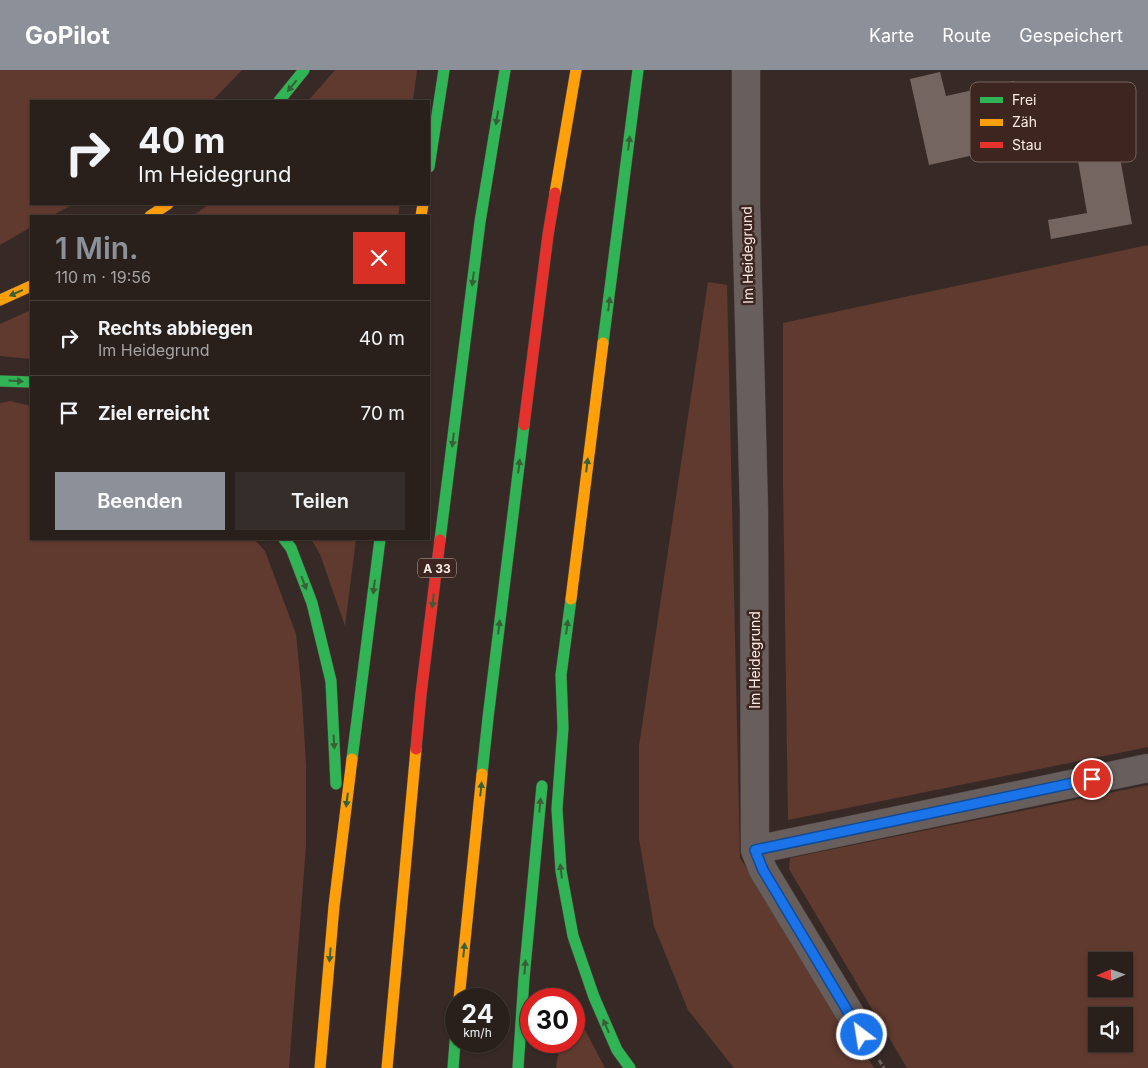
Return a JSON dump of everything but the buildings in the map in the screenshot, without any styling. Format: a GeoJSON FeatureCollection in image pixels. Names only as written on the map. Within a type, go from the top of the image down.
{"type":"FeatureCollection","features":[{"type":"Feature","properties":{"kind":"highway"},"geometry":{"type":"LineString","coordinates":[[280,100],[304,70]]}},
{"type":"Feature","properties":{"kind":"highway"},"geometry":{"type":"LineString","coordinates":[[430,161],[444,70]]}},
{"type":"Feature","properties":{"kind":"highway","name":"A 33"},"geometry":{"type":"LineString","coordinates":[[387,1068],[421,694],[480,222],[505,70]]}},
{"type":"Feature","properties":{"kind":"highway"},"geometry":{"type":"LineString","coordinates":[[460,988],[488,718],[545,255],[576,70]]}},
{"type":"Feature","properties":{"kind":"highway"},"geometry":{"type":"LineString","coordinates":[[551,713],[561,675],[638,70]]}},
{"type":"Feature","properties":{"kind":"highway"},"geometry":{"type":"LineString","coordinates":[[152,215],[166,205]]}},
{"type":"Feature","properties":{"kind":"highway"},"geometry":{"type":"LineString","coordinates":[[0,300],[30,286]]}},
{"type":"Feature","properties":{"kind":"highway"},"geometry":{"type":"LineString","coordinates":[[0,381],[30,382]]}},
{"type":"Feature","properties":{"kind":"highway"},"geometry":{"type":"LineString","coordinates":[[285,540],[291,548],[312,603],[331,681],[336,771],[334,906]]}},
{"type":"Feature","properties":{"kind":"highway"},"geometry":{"type":"LineString","coordinates":[[320,1068],[334,906],[380,540]]}},
{"type":"Feature","properties":{"kind":"highway"},"geometry":{"type":"LineString","coordinates":[[561,675],[563,728],[557,809],[561,871],[573,936],[594,997],[616,1050],[630,1068]]}},
{"type":"Feature","properties":{"kind":"highway"},"geometry":{"type":"LineString","coordinates":[[518,1068],[524,978],[544,772]]}},
{"type":"Feature","properties":{"kind":"highway"},"geometry":{"type":"LineString","coordinates":[[453,1068],[454,1053]]}},
{"type":"Feature","properties":{"kind":"street","name":"Im Heidegrund"},"geometry":{"type":"LineString","coordinates":[[746,70],[746,206],[754,521],[755,850]]}},
{"type":"Feature","properties":{"kind":"street"},"geometry":{"type":"LineString","coordinates":[[862,1035],[763,870],[755,850],[1148,768]]}},
{"type":"Feature","properties":{"kind":"shaded area"},"geometry":{"type":"Polygon","coordinates":[[[0,70],[242,70],[213,100],[30,100],[30,205],[72,205],[53,215],[30,215],[30,228],[0,245],[0,70]]]}},
{"type":"Feature","properties":{"kind":"shaded area"},"geometry":{"type":"Polygon","coordinates":[[[335,70],[417,70],[413,100],[309,100],[335,70]]]}},
{"type":"Feature","properties":{"kind":"shaded area"},"geometry":{"type":"Polygon","coordinates":[[[208,205],[400,205],[398,215],[194,215],[208,205]]]}},
{"type":"Feature","properties":{"kind":"shaded area"},"geometry":{"type":"Polygon","coordinates":[[[1148,245],[1148,747],[788,820],[783,481],[783,323],[1148,245]]]}},
{"type":"Feature","properties":{"kind":"shaded area"},"geometry":{"type":"Polygon","coordinates":[[[708,282],[727,285],[740,858],[874,1068],[734,1068],[688,1010],[654,926],[639,839],[639,746],[708,282]]]}},
{"type":"Feature","properties":{"kind":"shaded area"},"geometry":{"type":"Polygon","coordinates":[[[30,310],[30,359],[0,356],[0,324],[30,310]]]}},
{"type":"Feature","properties":{"kind":"shaded area"},"geometry":{"type":"Polygon","coordinates":[[[10,401],[30,406],[30,540],[255,540],[265,551],[296,634],[306,766],[306,845],[289,1068],[0,1068],[0,403],[10,401]]]}},
{"type":"Feature","properties":{"kind":"shaded area"},"geometry":{"type":"Polygon","coordinates":[[[312,540],[356,540],[345,626],[320,554],[312,540]]]}},
{"type":"Feature","properties":{"kind":"shaded area"},"geometry":{"type":"Polygon","coordinates":[[[1148,785],[1148,1068],[907,1068],[789,869],[790,858],[1148,785]]]}},
{"type":"Feature","properties":{"kind":"shaded area"},"geometry":{"type":"Polygon","coordinates":[[[585,1030],[605,1068],[556,1068],[558,1053],[585,1053],[585,1030]]]}},
{"type":"Feature","properties":{"kind":"traffic: fast"},"geometry":{"type":"LineString","coordinates":[[280,100],[304,70]]}},
{"type":"Feature","properties":{"kind":"traffic: fast"},"geometry":{"type":"LineString","coordinates":[[430,161],[444,70]]}},
{"type":"Feature","properties":{"kind":"traffic: fast"},"geometry":{"type":"LineString","coordinates":[[440,540],[480,222],[505,70]]}},
{"type":"Feature","properties":{"kind":"traffic: fast"},"geometry":{"type":"LineString","coordinates":[[603,343],[638,70]]}},
{"type":"Feature","properties":{"kind":"traffic: fast"},"geometry":{"type":"LineString","coordinates":[[0,381],[30,382]]}},
{"type":"Feature","properties":{"kind":"traffic: fast"},"geometry":{"type":"LineString","coordinates":[[482,774],[524,425]]}},
{"type":"Feature","properties":{"kind":"traffic: fast"},"geometry":{"type":"LineString","coordinates":[[285,540],[291,548],[312,603],[331,681],[336,784]]}},
{"type":"Feature","properties":{"kind":"traffic: fast"},"geometry":{"type":"LineString","coordinates":[[352,759],[380,540]]}},
{"type":"Feature","properties":{"kind":"traffic: fast"},"geometry":{"type":"LineString","coordinates":[[571,599],[561,675],[563,728],[557,809],[561,871],[573,936],[594,997],[617,1050],[630,1068]]}},
{"type":"Feature","properties":{"kind":"traffic: fast"},"geometry":{"type":"LineString","coordinates":[[518,1068],[524,978],[542,786]]}},
{"type":"Feature","properties":{"kind":"traffic: fast"},"geometry":{"type":"LineString","coordinates":[[453,1068],[454,1053]]}},
{"type":"Feature","properties":{"kind":"traffic: slow"},"geometry":{"type":"LineString","coordinates":[[555,193],[576,70]]}},
{"type":"Feature","properties":{"kind":"traffic: slow"},"geometry":{"type":"LineString","coordinates":[[152,215],[166,205]]}},
{"type":"Feature","properties":{"kind":"traffic: slow"},"geometry":{"type":"LineString","coordinates":[[421,215],[423,205]]}},
{"type":"Feature","properties":{"kind":"traffic: slow"},"geometry":{"type":"LineString","coordinates":[[0,300],[30,286]]}},
{"type":"Feature","properties":{"kind":"traffic: slow"},"geometry":{"type":"LineString","coordinates":[[571,599],[603,343]]}},
{"type":"Feature","properties":{"kind":"traffic: slow"},"geometry":{"type":"LineString","coordinates":[[387,1068],[416,749]]}},
{"type":"Feature","properties":{"kind":"traffic: slow"},"geometry":{"type":"LineString","coordinates":[[320,1068],[334,906],[352,759]]}},
{"type":"Feature","properties":{"kind":"traffic: slow"},"geometry":{"type":"LineString","coordinates":[[460,988],[482,774]]}},
{"type":"Feature","properties":{"kind":"traffic: jam"},"geometry":{"type":"LineString","coordinates":[[524,425],[555,193]]}},
{"type":"Feature","properties":{"kind":"traffic: jam"},"geometry":{"type":"LineString","coordinates":[[416,749],[440,540]]}},
{"type":"Feature","properties":{"kind":"route"},"geometry":{"type":"LineString","coordinates":[[862,1035],[763,870],[755,850],[1092,779]]}}]}
